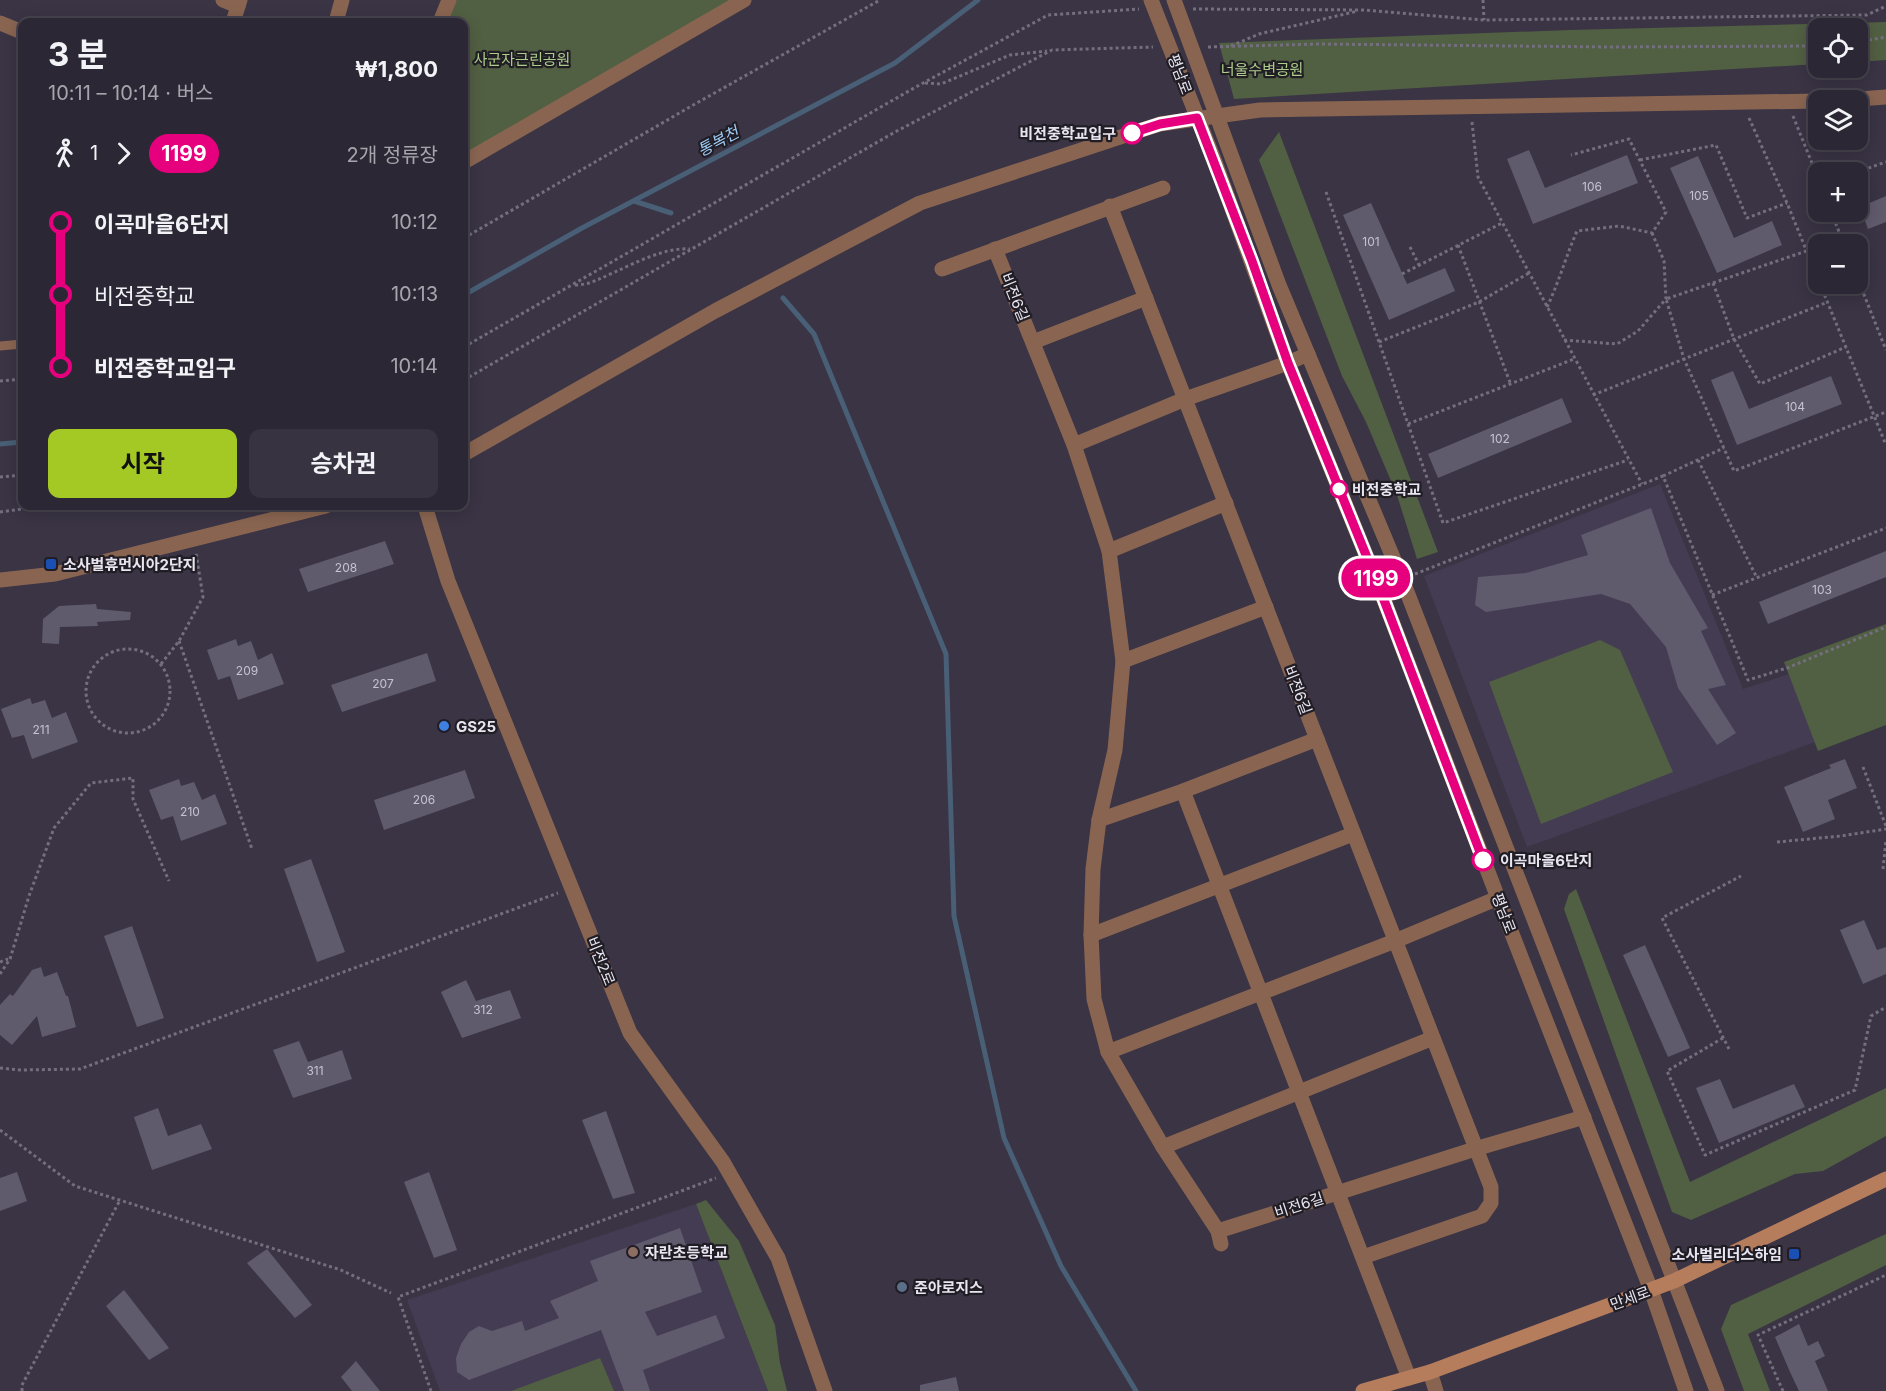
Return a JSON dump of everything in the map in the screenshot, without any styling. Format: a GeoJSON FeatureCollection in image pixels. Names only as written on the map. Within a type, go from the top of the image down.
{"type":"FeatureCollection","features":[{"type":"Feature","properties":{"kind":"main road","name":"만세로"},"geometry":{"type":"LineString","coordinates":[[1363,1391],[1430,1372],[1674,1281],[1886,1179]]}},
{"type":"Feature","properties":{"kind":"street"},"geometry":{"type":"LineString","coordinates":[[223,0],[239,3],[233,18]]}},
{"type":"Feature","properties":{"kind":"street"},"geometry":{"type":"LineString","coordinates":[[337,18],[342,0]]}},
{"type":"Feature","properties":{"kind":"street"},"geometry":{"type":"LineString","coordinates":[[468,156],[744,0]]}},
{"type":"Feature","properties":{"kind":"street","name":"평남로"},"geometry":{"type":"LineString","coordinates":[[1174,0],[1279,285],[1402,579],[1717,1391]]}},
{"type":"Feature","properties":{"kind":"street"},"geometry":{"type":"LineString","coordinates":[[441,18],[447,1]]}},
{"type":"Feature","properties":{"kind":"street","name":"평남로"},"geometry":{"type":"LineString","coordinates":[[1146,4],[1162,30],[1197,118],[1288,363],[1379,587],[1651,1290],[1686,1391]]}},
{"type":"Feature","properties":{"kind":"street"},"geometry":{"type":"LineString","coordinates":[[0,23],[18,30]]}},
{"type":"Feature","properties":{"kind":"street"},"geometry":{"type":"LineString","coordinates":[[1868,98],[1886,97]]}},
{"type":"Feature","properties":{"kind":"street"},"geometry":{"type":"LineString","coordinates":[[468,452],[716,312],[920,203],[1160,124],[1260,110],[1808,101]]}},
{"type":"Feature","properties":{"kind":"street"},"geometry":{"type":"LineString","coordinates":[[942,269],[1163,188]]}},
{"type":"Feature","properties":{"kind":"street","name":"비전6길"},"geometry":{"type":"LineString","coordinates":[[1110,206],[1475,1149]]}},
{"type":"Feature","properties":{"kind":"street","name":"비전6길"},"geometry":{"type":"LineString","coordinates":[[995,249],[1074,445],[1109,551],[1123,661],[1114,750],[1099,819],[1092,869],[1091,935],[1094,999],[1108,1052],[1219,1238],[1338,1192],[1584,1117]]}},
{"type":"Feature","properties":{"kind":"street"},"geometry":{"type":"LineString","coordinates":[[1033,342],[1146,298]]}},
{"type":"Feature","properties":{"kind":"street"},"geometry":{"type":"LineString","coordinates":[[1074,445],[1185,399],[1308,354]]}},
{"type":"Feature","properties":{"kind":"street"},"geometry":{"type":"LineString","coordinates":[[1109,551],[1226,503]]}},
{"type":"Feature","properties":{"kind":"street"},"geometry":{"type":"LineString","coordinates":[[0,580],[56,574],[310,510]]}},
{"type":"Feature","properties":{"kind":"street","name":"비전2로"},"geometry":{"type":"LineString","coordinates":[[426,510],[448,581],[630,1033],[729,1173],[778,1258],[825,1391]]}},
{"type":"Feature","properties":{"kind":"street"},"geometry":{"type":"LineString","coordinates":[[1123,661],[1266,607]]}},
{"type":"Feature","properties":{"kind":"street"},"geometry":{"type":"LineString","coordinates":[[1099,819],[1183,791],[1317,739]]}},
{"type":"Feature","properties":{"kind":"street"},"geometry":{"type":"LineString","coordinates":[[1183,791],[1409,1378]]}},
{"type":"Feature","properties":{"kind":"street"},"geometry":{"type":"LineString","coordinates":[[1091,935],[1353,834]]}},
{"type":"Feature","properties":{"kind":"street"},"geometry":{"type":"LineString","coordinates":[[1108,1052],[1395,941],[1498,898]]}},
{"type":"Feature","properties":{"kind":"street"},"geometry":{"type":"LineString","coordinates":[[1163,1147],[1433,1038]]}},
{"type":"Feature","properties":{"kind":"street"},"geometry":{"type":"LineString","coordinates":[[1362,1257],[1482,1216],[1491,1203],[1491,1187],[1475,1149]]}},
{"type":"Feature","properties":{"kind":"street"},"geometry":{"type":"LineString","coordinates":[[1430,1372],[1436,1391]]}},
{"type":"Feature","properties":{"kind":"lane"},"geometry":{"type":"LineString","coordinates":[[0,346],[18,344]]}},
{"type":"Feature","properties":{"kind":"path"},"geometry":{"type":"LineString","coordinates":[[468,236],[880,0]]}},
{"type":"Feature","properties":{"kind":"path"},"geometry":{"type":"LineString","coordinates":[[1483,0],[1484,20]]}},
{"type":"Feature","properties":{"kind":"path"},"geometry":{"type":"LineString","coordinates":[[468,345],[923,83],[1048,15],[1146,4]]}},
{"type":"Feature","properties":{"kind":"path"},"geometry":{"type":"LineString","coordinates":[[1188,9],[1365,10],[1484,20],[1867,15],[1886,6]]}},
{"type":"Feature","properties":{"kind":"path"},"geometry":{"type":"LineString","coordinates":[[1230,47],[1259,34],[1365,10]]}},
{"type":"Feature","properties":{"kind":"path"},"geometry":{"type":"LineString","coordinates":[[1868,40],[1886,37]]}},
{"type":"Feature","properties":{"kind":"path"},"geometry":{"type":"LineString","coordinates":[[923,83],[941,84],[1010,55],[1052,50]]}},
{"type":"Feature","properties":{"kind":"path"},"geometry":{"type":"LineString","coordinates":[[1788,102],[1812,162]]}},
{"type":"Feature","properties":{"kind":"path"},"geometry":{"type":"LineString","coordinates":[[1564,340],[1617,344],[1638,331],[1666,299],[1807,252],[1742,103]]}},
{"type":"Feature","properties":{"kind":"path"},"geometry":{"type":"LineString","coordinates":[[1471,107],[1478,177],[1642,484]]}},
{"type":"Feature","properties":{"kind":"path"},"geometry":{"type":"LineString","coordinates":[[1571,154],[1629,139],[1666,212],[1652,233]]}},
{"type":"Feature","properties":{"kind":"path"},"geometry":{"type":"LineString","coordinates":[[1640,159],[1716,145],[1747,218],[1787,203]]}},
{"type":"Feature","properties":{"kind":"path"},"geometry":{"type":"LineString","coordinates":[[1868,168],[1886,162]]}},
{"type":"Feature","properties":{"kind":"path"},"geometry":{"type":"LineString","coordinates":[[1326,192],[1443,523],[1628,460]]}},
{"type":"Feature","properties":{"kind":"path"},"geometry":{"type":"LineString","coordinates":[[1402,274],[1502,223]]}},
{"type":"Feature","properties":{"kind":"path"},"geometry":{"type":"LineString","coordinates":[[1546,307],[1556,288],[1564,260],[1577,231],[1619,225],[1652,233]]}},
{"type":"Feature","properties":{"kind":"path"},"geometry":{"type":"LineString","coordinates":[[1652,233],[1664,261],[1666,299],[1684,359],[1734,471],[1886,412]]}},
{"type":"Feature","properties":{"kind":"path"},"geometry":{"type":"LineString","coordinates":[[1458,245],[1511,385]]}},
{"type":"Feature","properties":{"kind":"path"},"geometry":{"type":"LineString","coordinates":[[1410,247],[1419,265]]}},
{"type":"Feature","properties":{"kind":"path"},"geometry":{"type":"LineString","coordinates":[[572,285],[587,285],[633,263],[679,248],[692,249]]}},
{"type":"Feature","properties":{"kind":"path"},"geometry":{"type":"LineString","coordinates":[[1379,342],[1479,302],[1529,273]]}},
{"type":"Feature","properties":{"kind":"path"},"geometry":{"type":"LineString","coordinates":[[1712,283],[1734,339],[1760,384],[1846,347]]}},
{"type":"Feature","properties":{"kind":"path"},"geometry":{"type":"LineString","coordinates":[[1824,294],[1886,445]]}},
{"type":"Feature","properties":{"kind":"path"},"geometry":{"type":"LineString","coordinates":[[1864,294],[1886,350]]}},
{"type":"Feature","properties":{"kind":"path"},"geometry":{"type":"LineString","coordinates":[[1593,395],[1828,302]]}},
{"type":"Feature","properties":{"kind":"path"},"geometry":{"type":"LineString","coordinates":[[1408,424],[1574,359]]}},
{"type":"Feature","properties":{"kind":"path"},"geometry":{"type":"LineString","coordinates":[[0,381],[18,379]]}},
{"type":"Feature","properties":{"kind":"path"},"geometry":{"type":"LineString","coordinates":[[1402,579],[1663,476],[1724,448]]}},
{"type":"Feature","properties":{"kind":"path"},"geometry":{"type":"LineString","coordinates":[[1698,460],[1757,578]]}},
{"type":"Feature","properties":{"kind":"path"},"geometry":{"type":"LineString","coordinates":[[0,477],[18,476]]}},
{"type":"Feature","properties":{"kind":"path"},"geometry":{"type":"LineString","coordinates":[[1663,476],[1748,680],[1787,668],[1886,627]]}},
{"type":"Feature","properties":{"kind":"path"},"geometry":{"type":"LineString","coordinates":[[0,512],[18,510]]}},
{"type":"Feature","properties":{"kind":"path"},"geometry":{"type":"LineString","coordinates":[[1712,595],[1886,528]]}},
{"type":"Feature","properties":{"kind":"path"},"geometry":{"type":"LineString","coordinates":[[160,664],[179,641],[203,597],[193,539]]}},
{"type":"Feature","properties":{"kind":"path"},"geometry":{"type":"LineString","coordinates":[[179,641],[252,849]]}},
{"type":"Feature","properties":{"kind":"path"},"geometry":{"type":"LineString","coordinates":[[122,649],[136,650],[150,655],[160,664],[168,675],[171,688],[170,702],[155,725],[130,734],[117,732],[104,726],[93,716],[87,703],[86,688],[89,675],[97,663],[108,654],[122,649]]}},
{"type":"Feature","properties":{"kind":"path"},"geometry":{"type":"LineString","coordinates":[[1777,842],[1886,828],[1863,767]]}},
{"type":"Feature","properties":{"kind":"path"},"geometry":{"type":"LineString","coordinates":[[0,974],[10,959],[29,896],[54,828],[91,783],[133,778],[133,799],[169,880]]}},
{"type":"Feature","properties":{"kind":"path"},"geometry":{"type":"LineString","coordinates":[[1883,870],[1886,840]]}},
{"type":"Feature","properties":{"kind":"path"},"geometry":{"type":"LineString","coordinates":[[1729,1048],[1662,918],[1741,876]]}},
{"type":"Feature","properties":{"kind":"path"},"geometry":{"type":"LineString","coordinates":[[0,1068],[80,1069],[572,888]]}},
{"type":"Feature","properties":{"kind":"path"},"geometry":{"type":"LineString","coordinates":[[0,962],[10,959]]}},
{"type":"Feature","properties":{"kind":"path"},"geometry":{"type":"LineString","coordinates":[[1724,1038],[1668,1071],[1705,1155],[1856,1090],[1871,1016],[1886,1007]]}},
{"type":"Feature","properties":{"kind":"path"},"geometry":{"type":"LineString","coordinates":[[0,1130],[75,1186],[341,1270],[391,1293]]}},
{"type":"Feature","properties":{"kind":"path"},"geometry":{"type":"LineString","coordinates":[[431,1391],[399,1297],[729,1173]]}},
{"type":"Feature","properties":{"kind":"path"},"geometry":{"type":"LineString","coordinates":[[22,1391],[22,1384],[120,1200]]}},
{"type":"Feature","properties":{"kind":"path"},"geometry":{"type":"LineString","coordinates":[[1783,1391],[1758,1335],[1886,1275]]}},
{"type":"Feature","properties":{"kind":"shaded area"},"geometry":{"type":"Polygon","coordinates":[[[1660,484],[1743,689],[1789,674],[1815,742],[1527,847],[1424,576],[1660,484]]]}},
{"type":"Feature","properties":{"kind":"shaded area","name":"자란초등학교"},"geometry":{"type":"Polygon","coordinates":[[[696,1204],[768,1391],[440,1391],[407,1300],[696,1204]]]}},
{"type":"Feature","properties":{"kind":"green space","name":"사군자근린공원"},"geometry":{"type":"Polygon","coordinates":[[[449,0],[744,0],[468,160],[468,18],[442,18],[449,0]]]}},
{"type":"Feature","properties":{"kind":"green space","name":"너울수변공원"},"geometry":{"type":"Polygon","coordinates":[[[1868,22],[1886,22],[1886,60],[1868,61],[1868,22]]]}},
{"type":"Feature","properties":{"kind":"green space","name":"너울수변공원"},"geometry":{"type":"Polygon","coordinates":[[[1808,24],[1808,65],[1234,99],[1219,43],[1808,24]]]}},
{"type":"Feature","properties":{"kind":"green space"},"geometry":{"type":"Polygon","coordinates":[[[1279,132],[1438,552],[1417,559],[1397,495],[1366,422],[1342,376],[1259,160],[1279,132]]]}},
{"type":"Feature","properties":{"kind":"green space"},"geometry":{"type":"Polygon","coordinates":[[[1886,624],[1886,725],[1818,751],[1784,662],[1886,624]]]}},
{"type":"Feature","properties":{"kind":"green space"},"geometry":{"type":"Polygon","coordinates":[[[1600,640],[1620,650],[1673,772],[1541,824],[1489,682],[1600,640]]]}},
{"type":"Feature","properties":{"kind":"green space"},"geometry":{"type":"Polygon","coordinates":[[[1576,889],[1690,1182],[1886,1088],[1886,1136],[1823,1171],[1795,1174],[1691,1220],[1672,1212],[1564,909],[1569,894],[1576,889]]]}},
{"type":"Feature","properties":{"kind":"green space"},"geometry":{"type":"Polygon","coordinates":[[[706,1200],[739,1241],[775,1325],[780,1363],[787,1391],[768,1391],[696,1204],[706,1200]]]}},
{"type":"Feature","properties":{"kind":"green space"},"geometry":{"type":"Polygon","coordinates":[[[1886,1234],[1886,1265],[1748,1334],[1770,1391],[1744,1391],[1721,1329],[1731,1305],[1886,1234]]]}},
{"type":"Feature","properties":{"kind":"green space"},"geometry":{"type":"Polygon","coordinates":[[[600,1358],[614,1391],[511,1391],[600,1358]]]}},
{"type":"Feature","properties":{"kind":"building"},"geometry":{"type":"Polygon","coordinates":[[[1529,150],[1545,188],[1627,155],[1638,183],[1533,224],[1507,159],[1529,150]]]}},
{"type":"Feature","properties":{"kind":"building"},"geometry":{"type":"Polygon","coordinates":[[[1698,156],[1734,238],[1772,221],[1782,245],[1717,273],[1670,168],[1698,156]]]}},
{"type":"Feature","properties":{"kind":"building"},"geometry":{"type":"Polygon","coordinates":[[[1886,196],[1886,222],[1868,229],[1865,222],[1868,222],[1868,204],[1886,196]]]}},
{"type":"Feature","properties":{"kind":"building"},"geometry":{"type":"Polygon","coordinates":[[[1371,203],[1407,284],[1445,268],[1455,291],[1389,320],[1343,215],[1371,203]]]}},
{"type":"Feature","properties":{"kind":"building"},"geometry":{"type":"Polygon","coordinates":[[[1733,371],[1749,409],[1831,376],[1842,404],[1737,445],[1711,380],[1733,371]]]}},
{"type":"Feature","properties":{"kind":"building"},"geometry":{"type":"Polygon","coordinates":[[[1562,398],[1572,422],[1438,478],[1428,454],[1562,398]]]}},
{"type":"Feature","properties":{"kind":"building"},"geometry":{"type":"Polygon","coordinates":[[[1651,508],[1670,563],[1708,628],[1701,631],[1726,685],[1708,689],[1736,733],[1717,745],[1678,688],[1666,647],[1630,604],[1601,594],[1486,612],[1475,605],[1478,577],[1526,573],[1588,555],[1581,535],[1651,508]]]}},
{"type":"Feature","properties":{"kind":"building"},"geometry":{"type":"Polygon","coordinates":[[[385,541],[394,564],[308,592],[299,569],[385,541]]]}},
{"type":"Feature","properties":{"kind":"building"},"geometry":{"type":"Polygon","coordinates":[[[1886,551],[1886,577],[1768,624],[1759,602],[1886,551]]]}},
{"type":"Feature","properties":{"kind":"building"},"geometry":{"type":"Polygon","coordinates":[[[96,604],[97,609],[131,612],[130,620],[97,622],[98,626],[60,627],[59,644],[42,643],[43,619],[59,606],[96,604]]]}},
{"type":"Feature","properties":{"kind":"building"},"geometry":{"type":"Polygon","coordinates":[[[236,639],[238,646],[251,641],[258,660],[272,653],[284,684],[238,700],[230,676],[218,680],[207,650],[236,639]]]}},
{"type":"Feature","properties":{"kind":"building"},"geometry":{"type":"Polygon","coordinates":[[[427,653],[436,681],[342,712],[331,685],[427,653]]]}},
{"type":"Feature","properties":{"kind":"building"},"geometry":{"type":"Polygon","coordinates":[[[30,698],[32,704],[45,700],[52,718],[66,712],[78,742],[32,759],[24,735],[12,738],[1,709],[30,698]]]}},
{"type":"Feature","properties":{"kind":"building"},"geometry":{"type":"Polygon","coordinates":[[[1845,759],[1857,788],[1828,800],[1835,819],[1803,832],[1784,787],[1831,768],[1829,765],[1845,759]]]}},
{"type":"Feature","properties":{"kind":"building"},"geometry":{"type":"Polygon","coordinates":[[[465,770],[475,798],[384,830],[374,800],[465,770]]]}},
{"type":"Feature","properties":{"kind":"building"},"geometry":{"type":"Polygon","coordinates":[[[179,779],[181,786],[194,782],[202,800],[215,794],[227,824],[181,841],[173,816],[161,820],[149,790],[179,779]]]}},
{"type":"Feature","properties":{"kind":"building"},"geometry":{"type":"Polygon","coordinates":[[[311,859],[345,952],[317,962],[284,869],[311,859]]]}},
{"type":"Feature","properties":{"kind":"building"},"geometry":{"type":"Polygon","coordinates":[[[1864,920],[1877,950],[1886,947],[1886,974],[1863,984],[1840,930],[1864,920]]]}},
{"type":"Feature","properties":{"kind":"building"},"geometry":{"type":"Polygon","coordinates":[[[132,926],[164,1018],[137,1027],[104,936],[132,926]]]}},
{"type":"Feature","properties":{"kind":"building"},"geometry":{"type":"Polygon","coordinates":[[[1645,945],[1690,1048],[1668,1057],[1623,955],[1645,945]]]}},
{"type":"Feature","properties":{"kind":"building"},"geometry":{"type":"Polygon","coordinates":[[[41,967],[44,977],[57,972],[66,996],[68,996],[76,1027],[42,1037],[37,1016],[12,1045],[0,1035],[0,1005],[10,994],[13,996],[32,970],[41,967]]]}},
{"type":"Feature","properties":{"kind":"building"},"geometry":{"type":"Polygon","coordinates":[[[466,980],[476,1001],[510,990],[521,1018],[462,1038],[441,992],[466,980]]]}},
{"type":"Feature","properties":{"kind":"building"},"geometry":{"type":"Polygon","coordinates":[[[299,1041],[308,1062],[342,1050],[352,1079],[293,1098],[273,1050],[299,1041]]]}},
{"type":"Feature","properties":{"kind":"building"},"geometry":{"type":"Polygon","coordinates":[[[1720,1079],[1733,1109],[1794,1084],[1805,1107],[1719,1143],[1696,1088],[1720,1079]]]}},
{"type":"Feature","properties":{"kind":"building"},"geometry":{"type":"Polygon","coordinates":[[[158,1108],[168,1136],[201,1124],[212,1149],[152,1170],[134,1117],[158,1108]]]}},
{"type":"Feature","properties":{"kind":"building"},"geometry":{"type":"Polygon","coordinates":[[[606,1111],[635,1193],[613,1199],[582,1120],[606,1111]]]}},
{"type":"Feature","properties":{"kind":"building"},"geometry":{"type":"Polygon","coordinates":[[[17,1172],[27,1201],[0,1211],[0,1178],[17,1172]]]}},
{"type":"Feature","properties":{"kind":"building"},"geometry":{"type":"Polygon","coordinates":[[[429,1172],[457,1250],[434,1258],[404,1182],[429,1172]]]}},
{"type":"Feature","properties":{"kind":"building"},"geometry":{"type":"Polygon","coordinates":[[[680,1228],[702,1292],[645,1312],[657,1336],[716,1315],[725,1338],[643,1370],[650,1391],[624,1391],[601,1330],[469,1380],[457,1372],[456,1358],[469,1332],[479,1326],[492,1331],[522,1321],[525,1331],[559,1318],[550,1301],[598,1281],[590,1261],[680,1228]]]}},
{"type":"Feature","properties":{"kind":"building"},"geometry":{"type":"Polygon","coordinates":[[[267,1249],[312,1305],[295,1318],[247,1263],[267,1249]]]}},
{"type":"Feature","properties":{"kind":"building"},"geometry":{"type":"Polygon","coordinates":[[[124,1290],[169,1348],[149,1360],[106,1306],[124,1290]]]}},
{"type":"Feature","properties":{"kind":"building"},"geometry":{"type":"Polygon","coordinates":[[[1799,1324],[1808,1346],[1818,1341],[1825,1356],[1815,1361],[1828,1391],[1799,1391],[1790,1372],[1775,1337],[1799,1324]]]}},
{"type":"Feature","properties":{"kind":"building"},"geometry":{"type":"Polygon","coordinates":[[[356,1361],[380,1391],[352,1391],[341,1377],[356,1361]]]}},
{"type":"Feature","properties":{"kind":"building"},"geometry":{"type":"Polygon","coordinates":[[[956,1377],[959,1391],[920,1391],[920,1385],[956,1377]]]}},
{"type":"Feature","properties":{"kind":"waterway","name":"통복천"},"geometry":{"type":"LineString","coordinates":[[468,293],[582,228],[895,63],[978,0]]}},
{"type":"Feature","properties":{"kind":"waterway"},"geometry":{"type":"LineString","coordinates":[[634,201],[671,213]]}},
{"type":"Feature","properties":{"kind":"waterway"},"geometry":{"type":"LineString","coordinates":[[783,298],[814,334],[946,654],[954,916],[1004,1138],[1061,1266],[1136,1391]]}},
{"type":"Feature","properties":{"kind":"waterway","name":"통복천"},"geometry":{"type":"LineString","coordinates":[[0,444],[18,442]]}},
{"type":"Feature","properties":{"kind":"bus line","name":"1199"},"geometry":{"type":"LineString","coordinates":[[1132,133],[1160,124],[1197,118],[1288,363],[1379,587],[1483,860]]}},
{"type":"Feature","properties":{"kind":"place","name":"비전중학교입구"},"geometry":{"type":"Point","coordinates":[1132,133]}},
{"type":"Feature","properties":{"kind":"place","name":"비전중학교"},"geometry":{"type":"Point","coordinates":[1339,489]}},
{"type":"Feature","properties":{"kind":"place","name":"소사벌휴먼시아2단지"},"geometry":{"type":"Point","coordinates":[51,564]}},
{"type":"Feature","properties":{"kind":"place","name":"GS25"},"geometry":{"type":"Point","coordinates":[444,726]}},
{"type":"Feature","properties":{"kind":"place","name":"이곡마을6단지"},"geometry":{"type":"Point","coordinates":[1483,860]}},
{"type":"Feature","properties":{"kind":"place","name":"자란초등학교"},"geometry":{"type":"Point","coordinates":[633,1252]}},
{"type":"Feature","properties":{"kind":"place","name":"소사벌리더스하임"},"geometry":{"type":"Point","coordinates":[1794,1254]}},
{"type":"Feature","properties":{"kind":"place","name":"준아로지스"},"geometry":{"type":"Point","coordinates":[902,1287]}}]}
